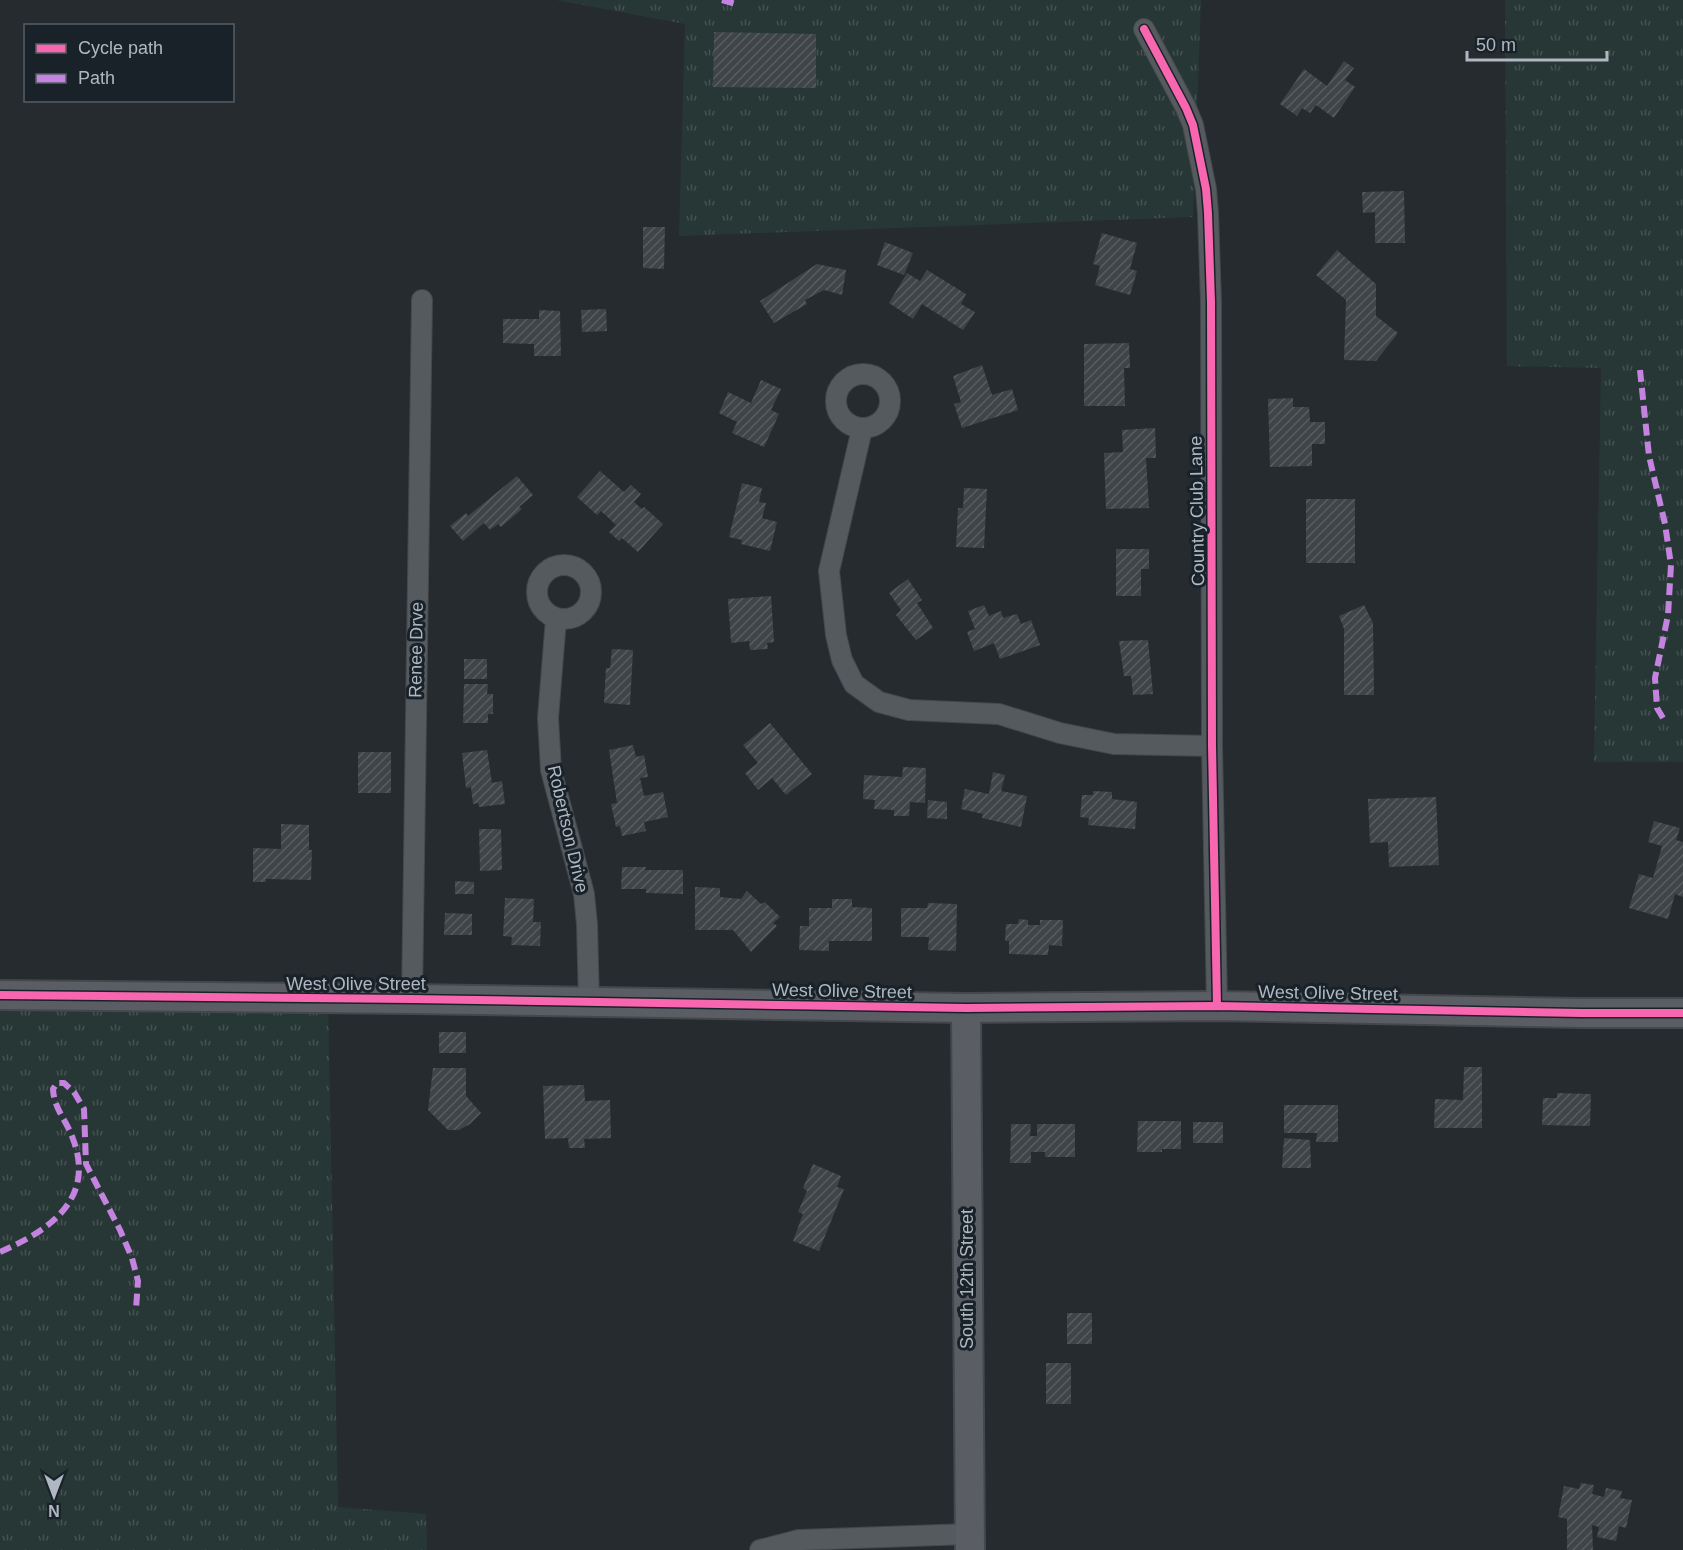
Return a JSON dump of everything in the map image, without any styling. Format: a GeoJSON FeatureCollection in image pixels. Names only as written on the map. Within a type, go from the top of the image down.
{"type":"FeatureCollection","features":[{"type":"Feature","properties":{"kind":"street","name":"Country Club Lane"},"geometry":{"type":"LineString","coordinates":[[1144,28],[1186,108],[1206,189],[1211,302],[1212,746],[1217,1006]]}},
{"type":"Feature","properties":{"kind":"street","name":"Renee Drve"},"geometry":{"type":"LineString","coordinates":[[412,999],[422,300]]}},
{"type":"Feature","properties":{"kind":"street"},"geometry":{"type":"LineString","coordinates":[[862,429],[829,571],[836,635],[842,660],[854,684],[879,702],[909,710],[999,714],[1060,733],[1114,744],[1212,746]]}},
{"type":"Feature","properties":{"kind":"street","name":"Robertson Drive"},"geometry":{"type":"LineString","coordinates":[[556,619],[548,718],[552,770],[584,894],[589,1003]]}},
{"type":"Feature","properties":{"kind":"street","name":"West Olive Street"},"geometry":{"type":"LineString","coordinates":[[0,995],[966,1008],[1217,1006],[1683,1013]]}},
{"type":"Feature","properties":{"kind":"street","name":"South 12th Street"},"geometry":{"type":"LineString","coordinates":[[966,1008],[969,1542]]}},
{"type":"Feature","properties":{"kind":"street"},"geometry":{"type":"LineString","coordinates":[[760,1550],[799,1540],[969,1542]]}},
{"type":"Feature","properties":{"kind":"green space"},"geometry":{"type":"Polygon","coordinates":[[[556,0],[1201,0],[1193,217],[679,236],[685,24],[556,0]]]}},
{"type":"Feature","properties":{"kind":"green space"},"geometry":{"type":"Polygon","coordinates":[[[1505,0],[1683,0],[1683,762],[1594,762],[1601,368],[1507,366],[1505,0]]]}},
{"type":"Feature","properties":{"kind":"green space"},"geometry":{"type":"Polygon","coordinates":[[[0,995],[328,999],[338,1507],[426,1514],[427,1550],[0,1550],[0,995]]]}},
{"type":"Feature","properties":{"kind":"building"},"geometry":{"type":"Polygon","coordinates":[[[714,32],[816,34],[816,88],[713,87],[714,32]]]}},
{"type":"Feature","properties":{"kind":"building"},"geometry":{"type":"Polygon","coordinates":[[[1344,61],[1354,68],[1345,80],[1355,87],[1334,118],[1316,105],[1310,113],[1302,108],[1297,116],[1280,104],[1304,69],[1327,86],[1344,61]]]}},
{"type":"Feature","properties":{"kind":"building"},"geometry":{"type":"Polygon","coordinates":[[[1404,191],[1405,243],[1375,243],[1375,212],[1363,213],[1362,192],[1404,191]]]}},
{"type":"Feature","properties":{"kind":"building"},"geometry":{"type":"Polygon","coordinates":[[[643,227],[665,227],[664,269],[643,268],[643,227]]]}},
{"type":"Feature","properties":{"kind":"building"},"geometry":{"type":"Polygon","coordinates":[[[1102,233],[1137,243],[1130,269],[1137,271],[1130,295],[1095,285],[1100,266],[1093,264],[1102,233]]]}},
{"type":"Feature","properties":{"kind":"building"},"geometry":{"type":"Polygon","coordinates":[[[885,242],[913,253],[904,275],[877,265],[885,242]]]}},
{"type":"Feature","properties":{"kind":"building"},"geometry":{"type":"Polygon","coordinates":[[[1337,250],[1376,284],[1376,316],[1398,333],[1376,361],[1344,360],[1346,300],[1316,275],[1337,250]]]}},
{"type":"Feature","properties":{"kind":"building"},"geometry":{"type":"Polygon","coordinates":[[[817,264],[846,270],[842,295],[824,290],[805,300],[807,304],[774,323],[760,301],[817,264]]]}},
{"type":"Feature","properties":{"kind":"building"},"geometry":{"type":"Polygon","coordinates":[[[927,270],[966,294],[961,304],[975,312],[963,330],[922,304],[913,319],[889,303],[907,273],[920,281],[927,270]]]}},
{"type":"Feature","properties":{"kind":"building"},"geometry":{"type":"Polygon","coordinates":[[[606,309],[607,331],[582,332],[581,310],[606,309]]]}},
{"type":"Feature","properties":{"kind":"building"},"geometry":{"type":"Polygon","coordinates":[[[539,310],[560,311],[561,356],[534,356],[534,344],[503,343],[503,319],[539,319],[539,310]]]}},
{"type":"Feature","properties":{"kind":"building"},"geometry":{"type":"Polygon","coordinates":[[[1129,343],[1130,368],[1124,368],[1125,406],[1084,406],[1084,344],[1129,343]]]}},
{"type":"Feature","properties":{"kind":"building"},"geometry":{"type":"Polygon","coordinates":[[[982,365],[992,395],[1012,389],[1018,410],[962,428],[954,404],[961,402],[953,376],[982,365]]]}},
{"type":"Feature","properties":{"kind":"building"},"geometry":{"type":"Polygon","coordinates":[[[761,380],[781,389],[771,410],[779,414],[764,447],[732,433],[737,422],[719,413],[728,392],[751,403],[761,380]]]}},
{"type":"Feature","properties":{"kind":"building"},"geometry":{"type":"Polygon","coordinates":[[[1293,398],[1293,407],[1309,407],[1310,422],[1325,422],[1325,444],[1312,444],[1312,466],[1270,467],[1268,399],[1293,398]]]}},
{"type":"Feature","properties":{"kind":"building"},"geometry":{"type":"Polygon","coordinates":[[[1155,428],[1156,458],[1146,458],[1149,508],[1106,509],[1104,453],[1123,452],[1122,430],[1155,428]]]}},
{"type":"Feature","properties":{"kind":"building"},"geometry":{"type":"Polygon","coordinates":[[[600,471],[624,492],[631,485],[641,494],[634,502],[642,509],[644,507],[663,524],[638,552],[622,538],[619,541],[609,532],[616,525],[601,511],[597,515],[577,497],[600,471]]]}},
{"type":"Feature","properties":{"kind":"building"},"geometry":{"type":"Polygon","coordinates":[[[517,476],[533,495],[519,507],[522,509],[501,527],[498,524],[490,530],[484,523],[463,541],[450,526],[466,513],[468,516],[517,476]]]}},
{"type":"Feature","properties":{"kind":"building"},"geometry":{"type":"Polygon","coordinates":[[[742,483],[762,488],[759,502],[766,503],[762,518],[777,522],[770,551],[741,544],[742,540],[729,537],[742,483]]]}},
{"type":"Feature","properties":{"kind":"building"},"geometry":{"type":"Polygon","coordinates":[[[964,488],[987,489],[984,548],[956,547],[958,508],[963,508],[964,488]]]}},
{"type":"Feature","properties":{"kind":"building"},"geometry":{"type":"Polygon","coordinates":[[[1306,499],[1355,499],[1355,563],[1306,563],[1306,499]]]}},
{"type":"Feature","properties":{"kind":"building"},"geometry":{"type":"Polygon","coordinates":[[[1116,549],[1149,549],[1149,569],[1141,569],[1141,596],[1116,596],[1116,549]]]}},
{"type":"Feature","properties":{"kind":"building"},"geometry":{"type":"Polygon","coordinates":[[[908,579],[922,600],[917,603],[933,628],[916,640],[896,615],[901,610],[889,593],[908,579]]]}},
{"type":"Feature","properties":{"kind":"building"},"geometry":{"type":"Polygon","coordinates":[[[771,596],[774,642],[767,643],[768,649],[750,650],[749,641],[731,643],[728,599],[771,596]]]}},
{"type":"Feature","properties":{"kind":"building"},"geometry":{"type":"Polygon","coordinates":[[[984,605],[989,616],[1001,611],[1003,618],[1017,614],[1021,624],[1031,620],[1040,645],[1000,659],[994,643],[974,651],[967,632],[975,629],[968,611],[984,605]]]}},
{"type":"Feature","properties":{"kind":"building"},"geometry":{"type":"Polygon","coordinates":[[[1364,605],[1373,623],[1374,695],[1344,695],[1344,629],[1339,616],[1364,605]]]}},
{"type":"Feature","properties":{"kind":"building"},"geometry":{"type":"Polygon","coordinates":[[[1148,640],[1153,694],[1133,695],[1131,676],[1124,676],[1119,641],[1148,640]]]}},
{"type":"Feature","properties":{"kind":"building"},"geometry":{"type":"Polygon","coordinates":[[[612,649],[633,650],[630,705],[604,703],[606,668],[610,668],[612,649]]]}},
{"type":"Feature","properties":{"kind":"building"},"geometry":{"type":"Polygon","coordinates":[[[464,659],[487,659],[487,679],[464,679],[464,659]]]}},
{"type":"Feature","properties":{"kind":"building"},"geometry":{"type":"Polygon","coordinates":[[[464,684],[488,684],[487,694],[493,694],[493,714],[488,714],[488,723],[463,723],[464,684]]]}},
{"type":"Feature","properties":{"kind":"building"},"geometry":{"type":"Polygon","coordinates":[[[770,723],[812,774],[786,795],[772,778],[758,790],[745,773],[758,763],[743,745],[770,723]]]}},
{"type":"Feature","properties":{"kind":"building"},"geometry":{"type":"Polygon","coordinates":[[[633,745],[636,757],[644,755],[648,777],[640,778],[644,796],[663,792],[668,817],[644,822],[646,831],[622,836],[620,826],[616,827],[611,804],[617,803],[609,750],[633,745]]]}},
{"type":"Feature","properties":{"kind":"building"},"geometry":{"type":"Polygon","coordinates":[[[487,750],[492,783],[502,781],[505,804],[479,807],[478,803],[473,804],[471,787],[466,788],[462,753],[487,750]]]}},
{"type":"Feature","properties":{"kind":"building"},"geometry":{"type":"Polygon","coordinates":[[[358,752],[391,752],[391,793],[358,793],[358,752]]]}},
{"type":"Feature","properties":{"kind":"building"},"geometry":{"type":"Polygon","coordinates":[[[903,767],[926,768],[925,803],[910,802],[909,816],[894,816],[894,810],[874,809],[875,800],[863,799],[864,775],[902,777],[903,767]]]}},
{"type":"Feature","properties":{"kind":"building"},"geometry":{"type":"Polygon","coordinates":[[[993,772],[1005,775],[1001,791],[1027,796],[1021,827],[982,818],[983,814],[961,809],[965,789],[989,794],[993,772]]]}},
{"type":"Feature","properties":{"kind":"building"},"geometry":{"type":"Polygon","coordinates":[[[1093,791],[1112,792],[1112,799],[1137,802],[1135,829],[1088,825],[1089,818],[1080,817],[1082,795],[1093,795],[1093,791]]]}},
{"type":"Feature","properties":{"kind":"building"},"geometry":{"type":"Polygon","coordinates":[[[1436,797],[1439,865],[1389,867],[1388,842],[1370,843],[1368,799],[1436,797]]]}},
{"type":"Feature","properties":{"kind":"building"},"geometry":{"type":"Polygon","coordinates":[[[928,800],[947,802],[947,819],[927,818],[928,800]]]}},
{"type":"Feature","properties":{"kind":"building"},"geometry":{"type":"Polygon","coordinates":[[[1654,821],[1680,828],[1676,840],[1683,842],[1683,897],[1675,894],[1668,919],[1629,908],[1639,874],[1653,878],[1662,846],[1648,842],[1654,821]]]}},
{"type":"Feature","properties":{"kind":"building"},"geometry":{"type":"Polygon","coordinates":[[[281,824],[309,825],[309,850],[312,850],[311,880],[266,879],[266,882],[253,882],[253,848],[281,849],[281,824]]]}},
{"type":"Feature","properties":{"kind":"building"},"geometry":{"type":"Polygon","coordinates":[[[479,829],[501,829],[502,870],[480,871],[479,829]]]}},
{"type":"Feature","properties":{"kind":"building"},"geometry":{"type":"Polygon","coordinates":[[[622,867],[646,867],[645,870],[683,870],[683,894],[646,893],[646,889],[621,889],[622,867]]]}},
{"type":"Feature","properties":{"kind":"building"},"geometry":{"type":"Polygon","coordinates":[[[455,881],[474,882],[474,894],[455,894],[455,881]]]}},
{"type":"Feature","properties":{"kind":"building"},"geometry":{"type":"Polygon","coordinates":[[[695,887],[720,888],[720,897],[741,899],[747,891],[761,904],[765,902],[780,917],[773,923],[777,926],[751,952],[733,930],[695,930],[695,887]]]}},
{"type":"Feature","properties":{"kind":"building"},"geometry":{"type":"Polygon","coordinates":[[[505,898],[534,899],[533,922],[541,922],[540,946],[511,945],[512,937],[503,936],[505,898]]]}},
{"type":"Feature","properties":{"kind":"building"},"geometry":{"type":"Polygon","coordinates":[[[832,899],[852,899],[852,907],[872,908],[872,941],[829,941],[829,951],[799,950],[800,926],[809,926],[809,908],[832,908],[832,899]]]}},
{"type":"Feature","properties":{"kind":"building"},"geometry":{"type":"Polygon","coordinates":[[[928,903],[957,904],[956,951],[928,950],[929,937],[901,937],[901,908],[927,908],[928,903]]]}},
{"type":"Feature","properties":{"kind":"building"},"geometry":{"type":"Polygon","coordinates":[[[445,913],[472,914],[472,935],[444,935],[445,913]]]}},
{"type":"Feature","properties":{"kind":"building"},"geometry":{"type":"Polygon","coordinates":[[[1019,919],[1028,920],[1028,925],[1040,925],[1040,920],[1063,920],[1062,946],[1049,945],[1048,955],[1009,954],[1009,941],[1005,941],[1006,924],[1018,924],[1019,919]]]}},
{"type":"Feature","properties":{"kind":"building"},"geometry":{"type":"Polygon","coordinates":[[[439,1032],[466,1032],[466,1053],[439,1053],[439,1032]]]}},
{"type":"Feature","properties":{"kind":"building"},"geometry":{"type":"Polygon","coordinates":[[[1464,1067],[1482,1067],[1482,1128],[1434,1128],[1435,1099],[1463,1100],[1464,1067]]]}},
{"type":"Feature","properties":{"kind":"building"},"geometry":{"type":"Polygon","coordinates":[[[433,1068],[466,1068],[466,1096],[481,1113],[470,1124],[459,1130],[448,1130],[428,1110],[433,1068]]]}},
{"type":"Feature","properties":{"kind":"building"},"geometry":{"type":"Polygon","coordinates":[[[584,1085],[585,1101],[610,1100],[611,1138],[584,1139],[585,1148],[569,1148],[568,1138],[545,1139],[543,1086],[584,1085]]]}},
{"type":"Feature","properties":{"kind":"building"},"geometry":{"type":"Polygon","coordinates":[[[1557,1093],[1591,1094],[1590,1126],[1542,1125],[1543,1098],[1557,1098],[1557,1093]]]}},
{"type":"Feature","properties":{"kind":"building"},"geometry":{"type":"Polygon","coordinates":[[[1284,1105],[1338,1105],[1338,1142],[1316,1142],[1317,1133],[1284,1133],[1284,1105]]]}},
{"type":"Feature","properties":{"kind":"building"},"geometry":{"type":"Polygon","coordinates":[[[1138,1121],[1181,1121],[1181,1149],[1137,1152],[1138,1121]]]}},
{"type":"Feature","properties":{"kind":"building"},"geometry":{"type":"Polygon","coordinates":[[[1193,1122],[1223,1122],[1223,1143],[1193,1143],[1193,1122]]]}},
{"type":"Feature","properties":{"kind":"building"},"geometry":{"type":"Polygon","coordinates":[[[1011,1124],[1031,1124],[1030,1136],[1037,1136],[1037,1124],[1075,1124],[1075,1157],[1045,1157],[1045,1152],[1031,1152],[1031,1163],[1010,1163],[1011,1124]]]}},
{"type":"Feature","properties":{"kind":"building"},"geometry":{"type":"Polygon","coordinates":[[[1284,1138],[1310,1140],[1311,1168],[1282,1168],[1284,1138]]]}},
{"type":"Feature","properties":{"kind":"building"},"geometry":{"type":"Polygon","coordinates":[[[813,1164],[841,1176],[837,1187],[844,1189],[819,1251],[793,1241],[803,1214],[798,1212],[807,1191],[803,1188],[813,1164]]]}},
{"type":"Feature","properties":{"kind":"building"},"geometry":{"type":"Polygon","coordinates":[[[1067,1313],[1092,1313],[1092,1344],[1067,1344],[1067,1313]]]}},
{"type":"Feature","properties":{"kind":"building"},"geometry":{"type":"Polygon","coordinates":[[[1046,1363],[1071,1363],[1071,1404],[1046,1404],[1046,1363]]]}},
{"type":"Feature","properties":{"kind":"building"},"geometry":{"type":"Polygon","coordinates":[[[1581,1483],[1594,1485],[1592,1494],[1604,1497],[1606,1488],[1622,1491],[1620,1498],[1632,1500],[1626,1528],[1619,1526],[1616,1541],[1597,1537],[1599,1527],[1592,1525],[1593,1550],[1567,1550],[1567,1519],[1558,1517],[1564,1486],[1579,1489],[1581,1483]]]}},
{"type":"Feature","properties":{"kind":"marked path"},"geometry":{"type":"LineString","coordinates":[[722,0],[736,4]]}},
{"type":"Feature","properties":{"kind":"marked path"},"geometry":{"type":"LineString","coordinates":[[1640,370],[1649,456],[1665,524],[1671,565],[1668,615],[1655,678],[1657,708],[1663,718]]}},
{"type":"Feature","properties":{"kind":"marked path"},"geometry":{"type":"LineString","coordinates":[[0,1252],[18,1244],[50,1223],[73,1196],[78,1179],[78,1161],[73,1139],[58,1109],[53,1089],[57,1083],[64,1083],[74,1092],[84,1109],[86,1164],[132,1258],[138,1281],[136,1309]]}},
{"type":"Feature","properties":{"kind":"cycle path"},"geometry":{"type":"LineString","coordinates":[[1144,29],[1193,125],[1206,189],[1208,213],[1211,302],[1212,746],[1217,1006]]}},
{"type":"Feature","properties":{"kind":"cycle path"},"geometry":{"type":"LineString","coordinates":[[0,995],[966,1008],[1217,1006],[1683,1013]]}}]}
